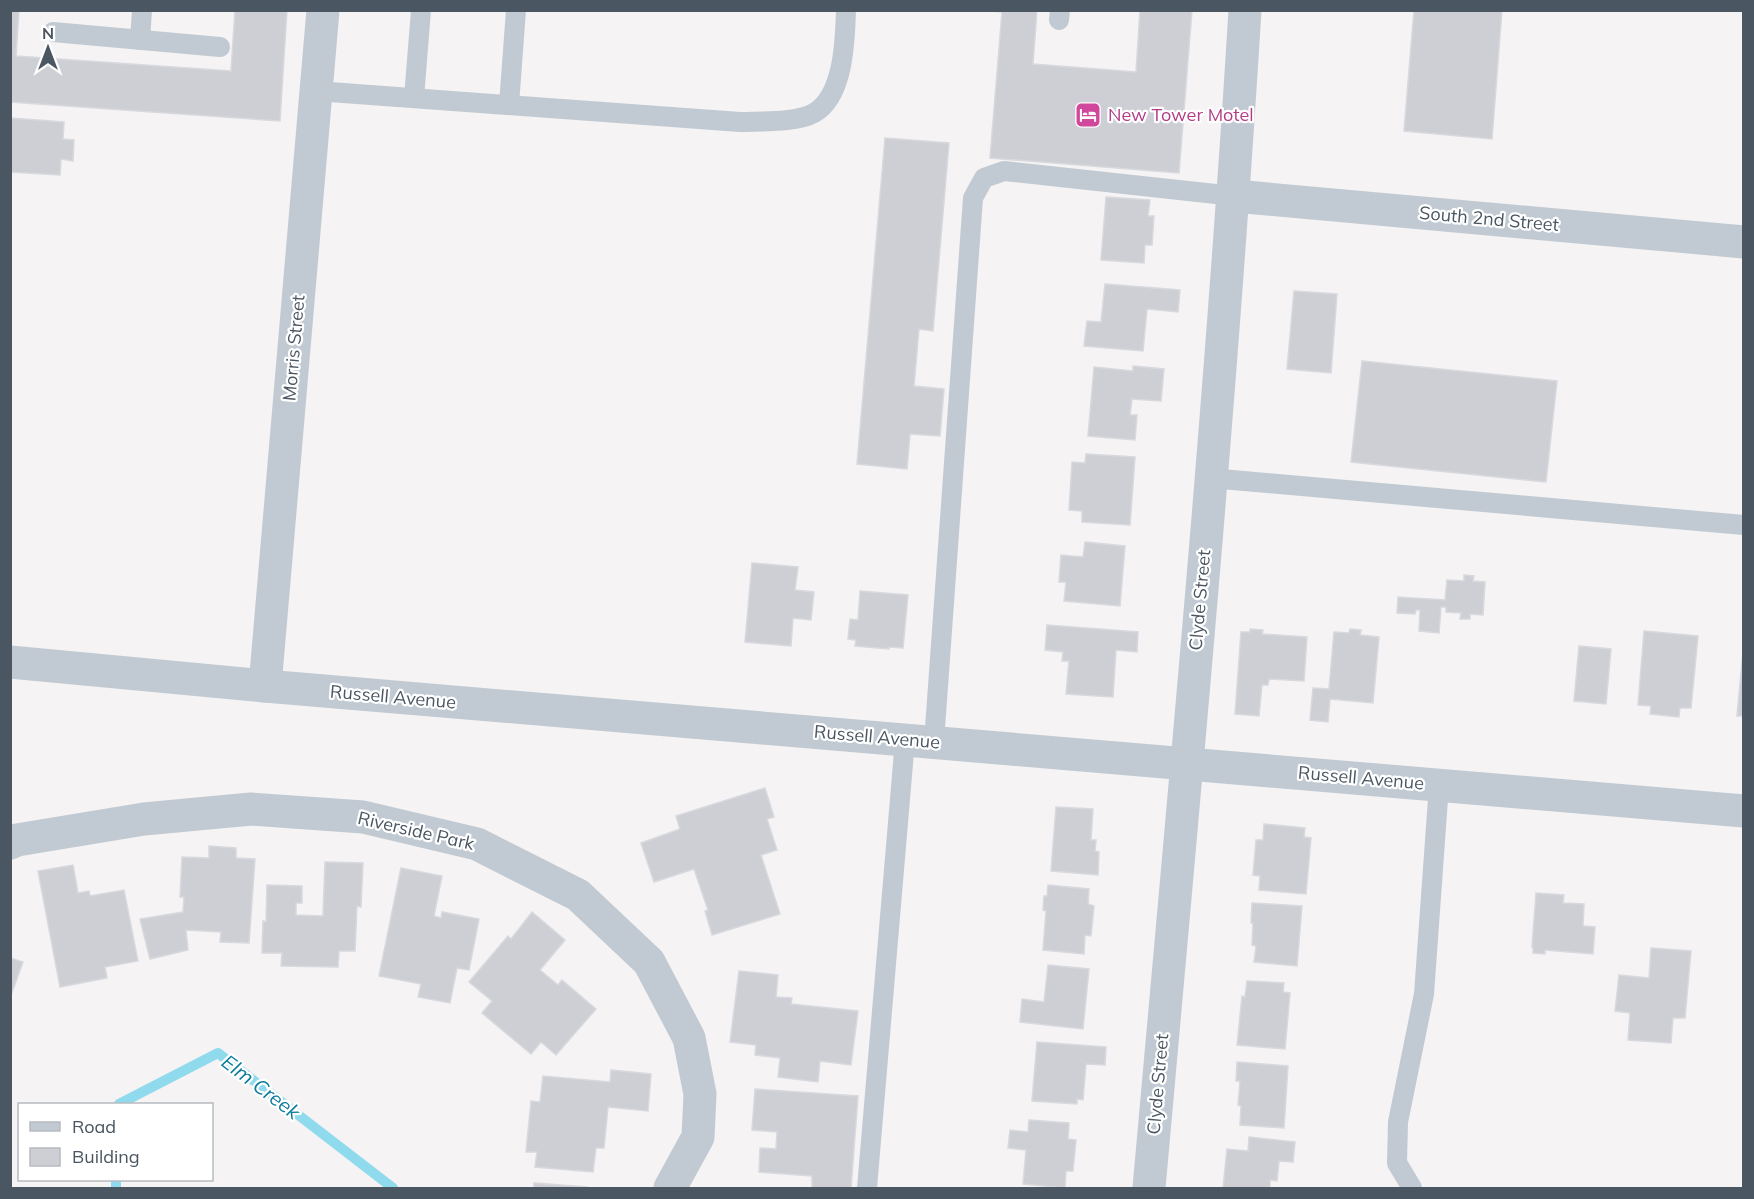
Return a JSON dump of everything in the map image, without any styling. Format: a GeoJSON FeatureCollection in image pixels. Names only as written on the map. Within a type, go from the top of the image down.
{"type":"FeatureCollection","features":[{"type":"Feature","properties":{"kind":"street","name":"Morris Street"},"geometry":{"type":"LineString","coordinates":[[265,686],[323,10]]}},
{"type":"Feature","properties":{"kind":"street","name":"Clyde Street"},"geometry":{"type":"LineString","coordinates":[[1149,1188],[1234,196],[1245,10]]}},
{"type":"Feature","properties":{"kind":"street","name":"South 2nd Street"},"geometry":{"type":"LineString","coordinates":[[1234,196],[1743,242]]}},
{"type":"Feature","properties":{"kind":"street","name":"Russell Avenue"},"geometry":{"type":"LineString","coordinates":[[10,662],[265,686],[1743,811]]}},
{"type":"Feature","properties":{"kind":"street","name":"Riverside Park"},"geometry":{"type":"LineString","coordinates":[[10,843],[144,819],[251,809],[363,818],[477,844],[578,895],[649,962],[689,1038],[700,1094],[698,1137],[670,1188]]}},
{"type":"Feature","properties":{"kind":"lane"},"geometry":{"type":"LineString","coordinates":[[140,40],[142,10]]}},
{"type":"Feature","properties":{"kind":"lane"},"geometry":{"type":"LineString","coordinates":[[414,98],[421,10]]}},
{"type":"Feature","properties":{"kind":"lane"},"geometry":{"type":"LineString","coordinates":[[509,105],[516,10]]}},
{"type":"Feature","properties":{"kind":"lane"},"geometry":{"type":"LineString","coordinates":[[316,91],[740,122],[790,120],[814,113],[827,101],[836,84],[844,51],[846,10]]}},
{"type":"Feature","properties":{"kind":"lane"},"geometry":{"type":"LineString","coordinates":[[53,32],[220,47]]}},
{"type":"Feature","properties":{"kind":"lane"},"geometry":{"type":"LineString","coordinates":[[867,1188],[919,741],[973,198],[984,178],[1004,171],[1234,196]]}},
{"type":"Feature","properties":{"kind":"lane"},"geometry":{"type":"LineString","coordinates":[[1210,478],[1743,525]]}},
{"type":"Feature","properties":{"kind":"lane"},"geometry":{"type":"LineString","coordinates":[[1412,1188],[1396,1163],[1398,1122],[1424,994],[1439,785]]}},
{"type":"Feature","properties":{"kind":"building"},"geometry":{"type":"Polygon","coordinates":[[[10,10],[19,10],[16,56],[231,71],[235,10],[287,10],[280,121],[10,102],[10,10]]]}},
{"type":"Feature","properties":{"kind":"building","name":"New Tower Motel"},"geometry":{"type":"Polygon","coordinates":[[[983,10],[1037,10],[1033,64],[1136,72],[1140,10],[1192,10],[1179,173],[990,158],[1002,12],[983,10]]]}},
{"type":"Feature","properties":{"kind":"building"},"geometry":{"type":"Polygon","coordinates":[[[1414,10],[1502,10],[1492,139],[1404,131],[1414,10]]]}},
{"type":"Feature","properties":{"kind":"building"},"geometry":{"type":"Polygon","coordinates":[[[10,118],[64,122],[63,139],[74,140],[73,161],[61,159],[60,175],[10,172],[10,118]]]}},
{"type":"Feature","properties":{"kind":"building"},"geometry":{"type":"Polygon","coordinates":[[[885,138],[949,143],[933,331],[919,329],[914,386],[944,389],[940,436],[910,434],[907,469],[857,464],[885,138]]]}},
{"type":"Feature","properties":{"kind":"building"},"geometry":{"type":"Polygon","coordinates":[[[1106,197],[1150,200],[1148,216],[1154,216],[1152,245],[1145,245],[1144,263],[1101,260],[1106,197]]]}},
{"type":"Feature","properties":{"kind":"building"},"geometry":{"type":"Polygon","coordinates":[[[1105,284],[1180,290],[1178,312],[1147,309],[1143,351],[1084,346],[1087,321],[1101,322],[1105,284]]]}},
{"type":"Feature","properties":{"kind":"building"},"geometry":{"type":"Polygon","coordinates":[[[1294,291],[1337,294],[1331,373],[1287,369],[1294,291]]]}},
{"type":"Feature","properties":{"kind":"building"},"geometry":{"type":"Polygon","coordinates":[[[1362,361],[1557,381],[1546,482],[1351,462],[1362,361]]]}},
{"type":"Feature","properties":{"kind":"building"},"geometry":{"type":"Polygon","coordinates":[[[1133,366],[1164,369],[1161,401],[1132,399],[1130,415],[1137,415],[1135,440],[1088,436],[1094,367],[1133,371],[1133,366]]]}},
{"type":"Feature","properties":{"kind":"building"},"geometry":{"type":"Polygon","coordinates":[[[1086,454],[1135,457],[1130,525],[1082,522],[1082,511],[1069,510],[1072,462],[1085,463],[1086,454]]]}},
{"type":"Feature","properties":{"kind":"building"},"geometry":{"type":"Polygon","coordinates":[[[1085,542],[1125,546],[1120,606],[1064,601],[1066,582],[1059,582],[1061,555],[1083,557],[1085,542]]]}},
{"type":"Feature","properties":{"kind":"building"},"geometry":{"type":"Polygon","coordinates":[[[752,563],[798,567],[795,590],[814,592],[811,620],[793,618],[791,646],[745,642],[752,563]]]}},
{"type":"Feature","properties":{"kind":"building"},"geometry":{"type":"Polygon","coordinates":[[[1464,575],[1474,576],[1473,581],[1485,582],[1483,615],[1470,614],[1470,619],[1460,619],[1461,613],[1446,612],[1446,607],[1441,607],[1439,633],[1419,631],[1420,610],[1416,610],[1415,614],[1397,613],[1398,597],[1445,600],[1447,580],[1464,581],[1464,575]]]}},
{"type":"Feature","properties":{"kind":"building"},"geometry":{"type":"Polygon","coordinates":[[[860,591],[908,595],[903,648],[855,646],[856,640],[848,639],[850,619],[858,620],[860,591]]]}},
{"type":"Feature","properties":{"kind":"building"},"geometry":{"type":"Polygon","coordinates":[[[1047,625],[1138,632],[1137,652],[1116,650],[1113,697],[1066,694],[1069,661],[1062,661],[1063,652],[1045,650],[1047,625]]]}},
{"type":"Feature","properties":{"kind":"building"},"geometry":{"type":"Polygon","coordinates":[[[1250,629],[1263,630],[1262,634],[1307,637],[1304,681],[1269,679],[1268,685],[1262,685],[1259,716],[1235,714],[1241,632],[1250,632],[1250,629]]]}},
{"type":"Feature","properties":{"kind":"building"},"geometry":{"type":"Polygon","coordinates":[[[1350,629],[1361,630],[1360,635],[1379,637],[1373,703],[1330,699],[1328,722],[1310,720],[1313,688],[1329,689],[1334,632],[1349,633],[1350,629]]]}},
{"type":"Feature","properties":{"kind":"building"},"geometry":{"type":"Polygon","coordinates":[[[1644,631],[1698,636],[1691,708],[1680,708],[1679,717],[1650,714],[1651,706],[1638,705],[1644,631]]]}},
{"type":"Feature","properties":{"kind":"building"},"geometry":{"type":"Polygon","coordinates":[[[1744,641],[1744,716],[1737,716],[1744,641]]]}},
{"type":"Feature","properties":{"kind":"building"},"geometry":{"type":"Polygon","coordinates":[[[1579,646],[1611,649],[1606,704],[1574,701],[1579,646]]]}},
{"type":"Feature","properties":{"kind":"building"},"geometry":{"type":"Polygon","coordinates":[[[765,788],[774,817],[767,819],[777,850],[761,855],[780,914],[712,935],[705,911],[708,910],[694,869],[654,882],[641,843],[680,829],[676,816],[765,788]]]}},
{"type":"Feature","properties":{"kind":"building"},"geometry":{"type":"Polygon","coordinates":[[[1056,807],[1093,809],[1091,840],[1096,840],[1095,851],[1099,852],[1098,875],[1051,871],[1056,807]]]}},
{"type":"Feature","properties":{"kind":"building"},"geometry":{"type":"Polygon","coordinates":[[[1264,824],[1305,828],[1304,837],[1311,838],[1306,894],[1259,890],[1260,876],[1253,875],[1256,840],[1263,840],[1264,824]]]}},
{"type":"Feature","properties":{"kind":"building"},"geometry":{"type":"Polygon","coordinates":[[[209,846],[236,848],[236,858],[255,859],[249,943],[220,942],[221,932],[186,930],[188,950],[150,959],[140,919],[183,912],[184,897],[180,897],[182,857],[209,858],[209,846]]]}},
{"type":"Feature","properties":{"kind":"building"},"geometry":{"type":"Polygon","coordinates":[[[325,862],[363,863],[361,907],[357,906],[355,951],[339,951],[338,967],[281,966],[282,953],[262,953],[267,885],[302,886],[302,903],[296,903],[296,915],[323,916],[325,862]]]}},
{"type":"Feature","properties":{"kind":"building"},"geometry":{"type":"Polygon","coordinates":[[[73,865],[78,893],[89,891],[90,896],[124,890],[138,961],[105,967],[107,978],[60,987],[38,871],[73,865]]]}},
{"type":"Feature","properties":{"kind":"building"},"geometry":{"type":"Polygon","coordinates":[[[401,868],[442,876],[434,916],[441,918],[442,912],[479,919],[469,970],[457,968],[450,1003],[418,997],[421,984],[379,976],[401,868]]]}},
{"type":"Feature","properties":{"kind":"building"},"geometry":{"type":"Polygon","coordinates":[[[1048,885],[1089,889],[1088,904],[1094,906],[1091,936],[1085,935],[1084,954],[1043,950],[1046,911],[1043,910],[1044,896],[1047,896],[1048,885]]]}},
{"type":"Feature","properties":{"kind":"building"},"geometry":{"type":"Polygon","coordinates":[[[1536,893],[1564,895],[1563,903],[1584,904],[1583,926],[1595,927],[1593,954],[1545,950],[1545,954],[1533,953],[1536,893]]]}},
{"type":"Feature","properties":{"kind":"building"},"geometry":{"type":"Polygon","coordinates":[[[1252,903],[1302,906],[1297,966],[1254,962],[1256,946],[1252,945],[1252,903]]]}},
{"type":"Feature","properties":{"kind":"building"},"geometry":{"type":"Polygon","coordinates":[[[532,912],[565,940],[540,970],[558,985],[562,980],[596,1009],[556,1055],[541,1042],[531,1054],[482,1013],[492,1001],[469,982],[508,936],[511,939],[532,912]]]}},
{"type":"Feature","properties":{"kind":"building"},"geometry":{"type":"Polygon","coordinates":[[[1651,948],[1691,951],[1685,1018],[1673,1018],[1671,1043],[1628,1040],[1630,1013],[1615,1011],[1619,975],[1649,978],[1651,948]]]}},
{"type":"Feature","properties":{"kind":"building"},"geometry":{"type":"Polygon","coordinates":[[[10,958],[23,962],[10,998],[10,958]]]}},
{"type":"Feature","properties":{"kind":"building"},"geometry":{"type":"Polygon","coordinates":[[[1048,965],[1089,969],[1083,1029],[1020,1022],[1022,999],[1044,1002],[1048,965]]]}},
{"type":"Feature","properties":{"kind":"building"},"geometry":{"type":"Polygon","coordinates":[[[739,971],[778,975],[776,997],[792,998],[791,1004],[858,1011],[851,1065],[820,1061],[818,1082],[778,1077],[780,1058],[755,1055],[756,1045],[730,1042],[739,971]]]}},
{"type":"Feature","properties":{"kind":"building"},"geometry":{"type":"Polygon","coordinates":[[[1247,981],[1284,983],[1283,992],[1290,993],[1285,1049],[1237,1045],[1242,996],[1245,997],[1247,981]]]}},
{"type":"Feature","properties":{"kind":"building"},"geometry":{"type":"Polygon","coordinates":[[[1037,1042],[1106,1047],[1105,1065],[1086,1064],[1083,1100],[1077,1099],[1077,1104],[1032,1101],[1037,1042]]]}},
{"type":"Feature","properties":{"kind":"building"},"geometry":{"type":"Polygon","coordinates":[[[1237,1062],[1288,1066],[1284,1128],[1240,1125],[1241,1106],[1238,1105],[1240,1081],[1236,1081],[1237,1062]]]}},
{"type":"Feature","properties":{"kind":"building"},"geometry":{"type":"Polygon","coordinates":[[[611,1070],[651,1074],[648,1111],[608,1107],[604,1148],[596,1148],[593,1172],[535,1167],[537,1152],[526,1152],[531,1101],[540,1102],[543,1076],[610,1082],[611,1070]]]}},
{"type":"Feature","properties":{"kind":"building"},"geometry":{"type":"Polygon","coordinates":[[[755,1089],[858,1096],[851,1188],[812,1188],[812,1176],[759,1172],[760,1148],[776,1149],[777,1132],[752,1130],[755,1089]]]}},
{"type":"Feature","properties":{"kind":"building"},"geometry":{"type":"Polygon","coordinates":[[[1029,1120],[1069,1123],[1068,1139],[1076,1140],[1073,1171],[1066,1171],[1065,1188],[1023,1184],[1026,1150],[1008,1148],[1010,1130],[1028,1132],[1029,1120]]]}},
{"type":"Feature","properties":{"kind":"building"},"geometry":{"type":"Polygon","coordinates":[[[1249,1137],[1295,1142],[1293,1162],[1279,1161],[1277,1181],[1270,1180],[1270,1188],[1223,1188],[1227,1149],[1248,1151],[1249,1137]]]}},
{"type":"Feature","properties":{"kind":"building"},"geometry":{"type":"Polygon","coordinates":[[[534,1183],[587,1187],[587,1188],[534,1188],[534,1183]]]}},
{"type":"Feature","properties":{"kind":"waterway","name":"Elm Creek"},"geometry":{"type":"LineString","coordinates":[[121,1103],[218,1053],[393,1188]]}},
{"type":"Feature","properties":{"kind":"waterway","name":"Elm Creek"},"geometry":{"type":"LineString","coordinates":[[116,1181],[116,1188]]}},
{"type":"Feature","properties":{"kind":"place","name":"New Tower Motel"},"geometry":{"type":"Point","coordinates":[1088,115]}}]}
